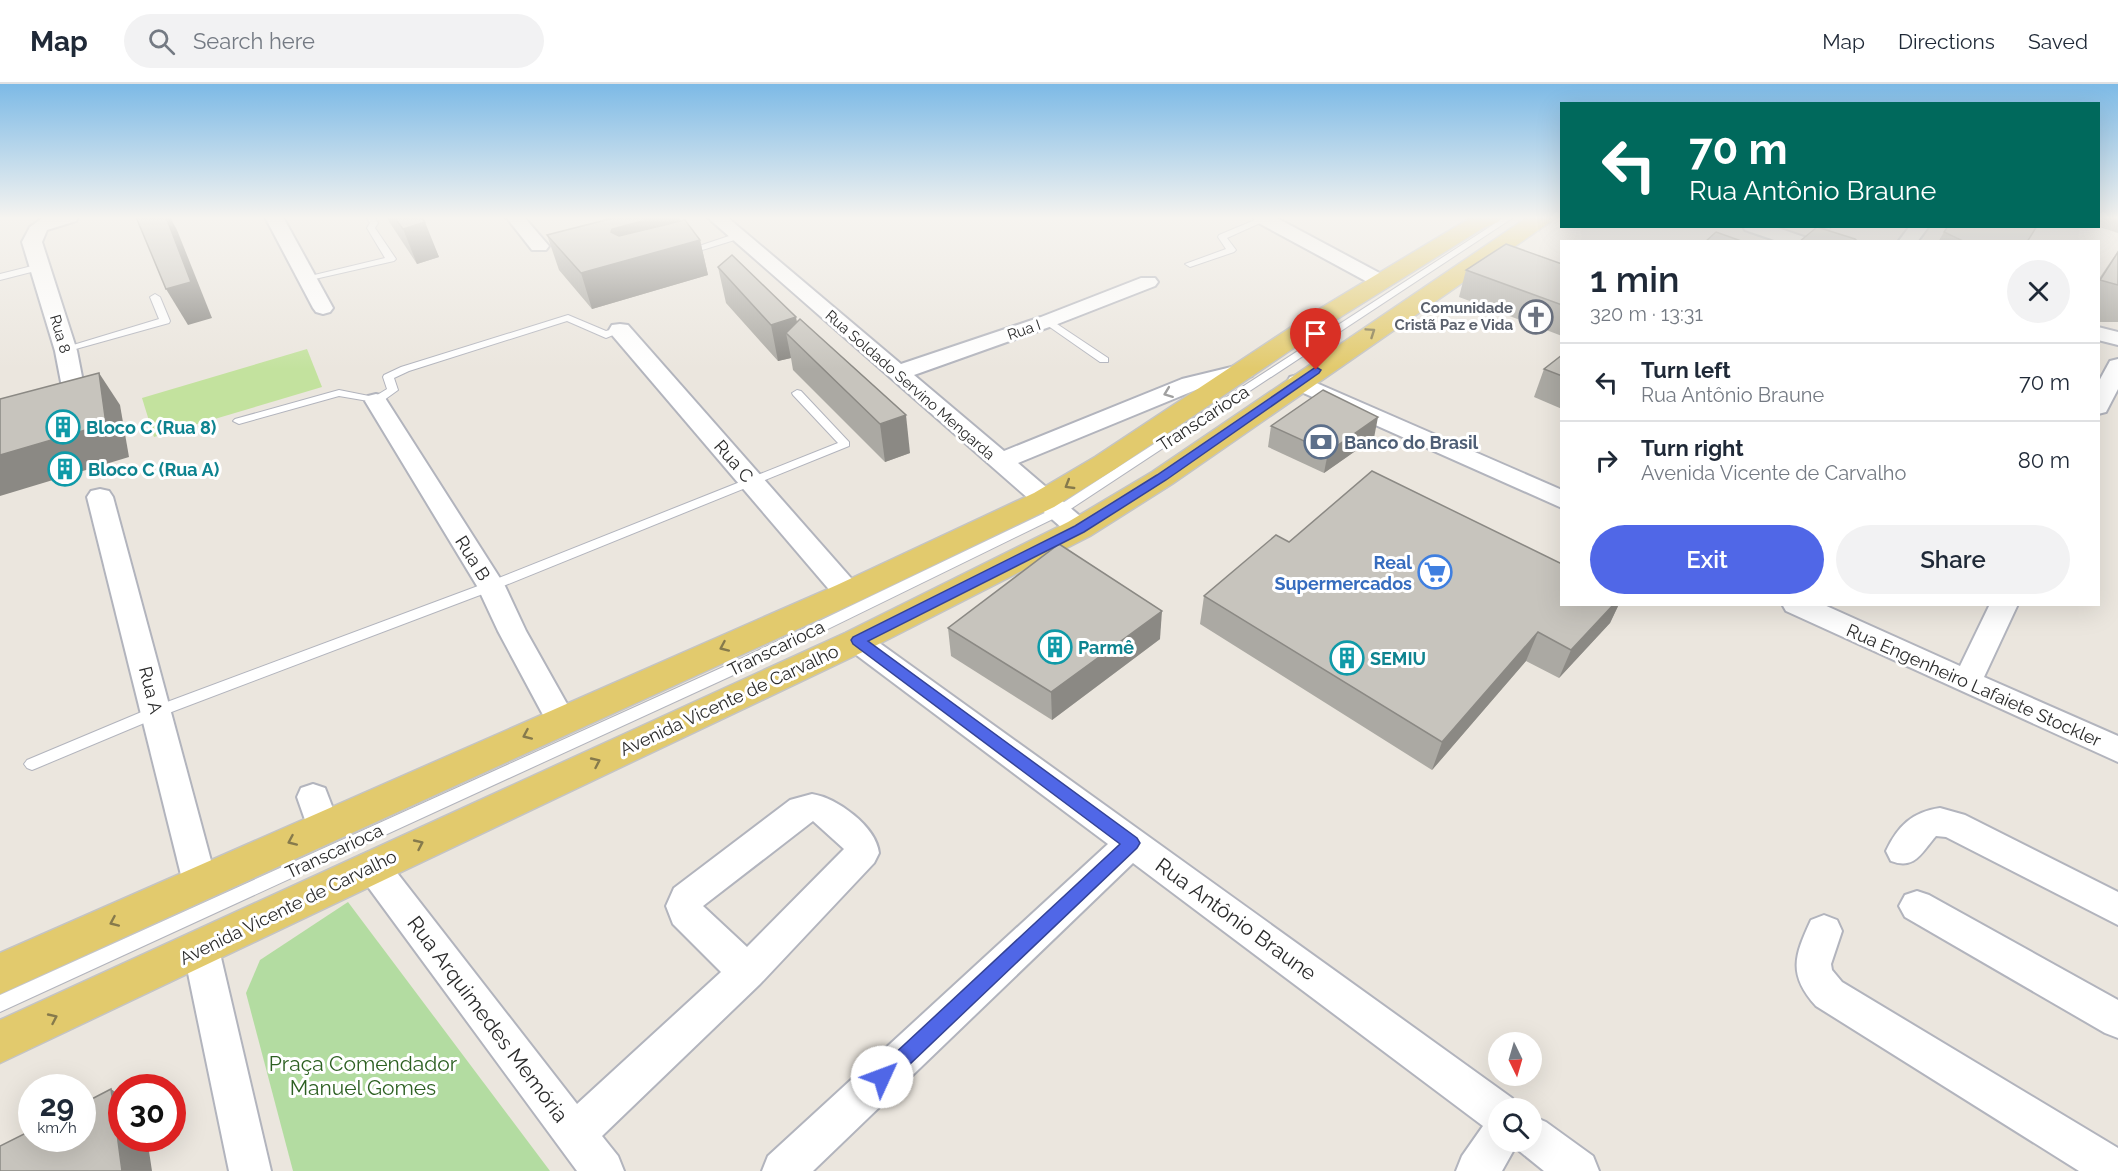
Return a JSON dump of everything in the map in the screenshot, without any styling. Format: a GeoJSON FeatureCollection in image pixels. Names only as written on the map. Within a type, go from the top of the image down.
{"type":"FeatureCollection","features":[{"type":"Feature","properties":{"kind":"main road","name":"Avenida Vicente de Carvalho"},"geometry":{"type":"LineString","coordinates":[[0,1042],[858,640],[1061,514],[1105,463],[1402,268]]}},
{"type":"Feature","properties":{"kind":"main road","name":"Avenida Vicente de Carvalho"},"geometry":{"type":"LineString","coordinates":[[0,974],[200,883],[318,812],[561,720],[848,593],[1162,478],[1298,382],[1467,268]]}},
{"type":"Feature","properties":{"kind":"street","name":"Rua 8"},"geometry":{"type":"LineString","coordinates":[[40,268],[65,349],[72,382]]}},
{"type":"Feature","properties":{"kind":"street"},"geometry":{"type":"LineString","coordinates":[[303,268],[323,308]]}},
{"type":"Feature","properties":{"kind":"street","name":"Rua Soldado Servino Mengarda"},"geometry":{"type":"LineString","coordinates":[[775,268],[1061,514]]}},
{"type":"Feature","properties":{"kind":"street"},"geometry":{"type":"LineString","coordinates":[[1356,268],[1380,281]]}},
{"type":"Feature","properties":{"kind":"street","name":"Rua I"},"geometry":{"type":"LineString","coordinates":[[898,373],[1048,321],[1148,282]]}},
{"type":"Feature","properties":{"kind":"street","name":"Rua C"},"geometry":{"type":"LineString","coordinates":[[620,330],[848,593]]}},
{"type":"Feature","properties":{"kind":"street"},"geometry":{"type":"LineString","coordinates":[[2100,334],[2118,339]]}},
{"type":"Feature","properties":{"kind":"street"},"geometry":{"type":"LineString","coordinates":[[2100,403],[2118,366]]}},
{"type":"Feature","properties":{"kind":"street","name":"Avenida Vicente de Carvalho"},"geometry":{"type":"LineString","coordinates":[[999,462],[1191,384],[1244,370]]}},
{"type":"Feature","properties":{"kind":"street"},"geometry":{"type":"LineString","coordinates":[[1298,382],[1560,499]]}},
{"type":"Feature","properties":{"kind":"street","name":"Rua B"},"geometry":{"type":"LineString","coordinates":[[376,401],[491,586],[512,631],[561,720]]}},
{"type":"Feature","properties":{"kind":"street","name":"Rua A"},"geometry":{"type":"LineString","coordinates":[[100,497],[200,883]]}},
{"type":"Feature","properties":{"kind":"street","name":"Rua Engenheiro Lafaiete Stockler"},"geometry":{"type":"LineString","coordinates":[[1800,606],[2118,750]]}},
{"type":"Feature","properties":{"kind":"street"},"geometry":{"type":"LineString","coordinates":[[1967,681],[2003,606]]}},
{"type":"Feature","properties":{"kind":"street","name":"Rua Antônio Braune"},"geometry":{"type":"LineString","coordinates":[[858,640],[1488,1105]]}},
{"type":"Feature","properties":{"kind":"street"},"geometry":{"type":"LineString","coordinates":[[575,1134],[747,972],[862,853],[861,844],[822,809],[812,807],[796,814],[686,899],[684,906],[686,913],[747,972]]}},
{"type":"Feature","properties":{"kind":"street"},"geometry":{"type":"LineString","coordinates":[[1903,851],[1926,825],[1940,822],[1953,825],[2118,909]]}},
{"type":"Feature","properties":{"kind":"street"},"geometry":{"type":"LineString","coordinates":[[783,1171],[1132,843]]}},
{"type":"Feature","properties":{"kind":"street","name":"Rua Arquimedes Memória"},"geometry":{"type":"LineString","coordinates":[[372,866],[603,1171]]}},
{"type":"Feature","properties":{"kind":"street"},"geometry":{"type":"LineString","coordinates":[[1917,906],[2118,1020]]}},
{"type":"Feature","properties":{"kind":"street"},"geometry":{"type":"LineString","coordinates":[[1824,931],[1811,965],[1813,975],[1829,994],[2117,1171]]}},
{"type":"Feature","properties":{"kind":"street"},"geometry":{"type":"LineString","coordinates":[[201,949],[250,1171]]}},
{"type":"Feature","properties":{"kind":"street"},"geometry":{"type":"LineString","coordinates":[[1542,1144],[1578,1171]]}},
{"type":"Feature","properties":{"kind":"street"},"geometry":{"type":"LineString","coordinates":[[1477,1171],[1490,1152]]}},
{"type":"Feature","properties":{"kind":"lane"},"geometry":{"type":"LineString","coordinates":[[0,277],[37,268]]}},
{"type":"Feature","properties":{"kind":"lane"},"geometry":{"type":"LineString","coordinates":[[309,279],[355,268]]}},
{"type":"Feature","properties":{"kind":"lane","name":"Transcarioca"},"geometry":{"type":"LineString","coordinates":[[0,1004],[737,667],[1061,514],[1433,268]]}},
{"type":"Feature","properties":{"kind":"lane"},"geometry":{"type":"LineString","coordinates":[[65,349],[165,321],[155,297]]}},
{"type":"Feature","properties":{"kind":"lane"},"geometry":{"type":"LineString","coordinates":[[239,421],[339,393],[376,401],[393,390],[388,377],[405,369],[568,318],[606,335],[620,330]]}},
{"type":"Feature","properties":{"kind":"lane"},"geometry":{"type":"LineString","coordinates":[[1048,321],[1104,360]]}},
{"type":"Feature","properties":{"kind":"lane"},"geometry":{"type":"LineString","coordinates":[[32,764],[156,712],[491,586],[845,444],[797,393]]}},
{"type":"Feature","properties":{"kind":"green space"},"geometry":{"type":"Polygon","coordinates":[[[307,349],[322,387],[154,437],[142,398],[307,349]]]}},
{"type":"Feature","properties":{"kind":"green space","name":"Praça Comendador Manuel Gomes"},"geometry":{"type":"Polygon","coordinates":[[[348,902],[550,1171],[293,1171],[246,993],[260,960],[348,902]]]}},
{"type":"Feature","properties":{"kind":"building"},"geometry":{"type":"Polygon","coordinates":[[[157,268],[186,268],[191,282],[166,289],[157,268]]]}},
{"type":"Feature","properties":{"kind":"building"},"geometry":{"type":"Polygon","coordinates":[[[576,268],[600,268],[581,273],[576,268]]]}},
{"type":"Feature","properties":{"kind":"building"},"geometry":{"type":"Polygon","coordinates":[[[719,268],[745,268],[796,317],[771,325],[719,268]]]}},
{"type":"Feature","properties":{"kind":"building"},"geometry":{"type":"Polygon","coordinates":[[[1469,268],[1560,268],[1560,304],[1466,270],[1469,268]]]}},
{"type":"Feature","properties":{"kind":"building"},"geometry":{"type":"Polygon","coordinates":[[[2108,268],[2118,268],[2118,285],[2100,280],[2108,268]]]}},
{"type":"Feature","properties":{"kind":"building"},"geometry":{"type":"Polygon","coordinates":[[[800,319],[906,415],[880,424],[786,333],[800,319]]]}},
{"type":"Feature","properties":{"kind":"building"},"geometry":{"type":"Polygon","coordinates":[[[1560,357],[1560,375],[1544,369],[1560,357]]]}},
{"type":"Feature","properties":{"kind":"building"},"geometry":{"type":"Polygon","coordinates":[[[99,373],[106,424],[0,455],[0,399],[99,373]]]}},
{"type":"Feature","properties":{"kind":"building"},"geometry":{"type":"Polygon","coordinates":[[[1323,390],[1378,417],[1328,452],[1271,426],[1323,390]]]}},
{"type":"Feature","properties":{"kind":"building"},"geometry":{"type":"Polygon","coordinates":[[[1372,471],[1560,563],[1560,606],[1612,606],[1571,650],[1538,632],[1442,742],[1204,596],[1276,535],[1289,542],[1372,471]]]}},
{"type":"Feature","properties":{"kind":"building","name":"Parmê"},"geometry":{"type":"Polygon","coordinates":[[[1059,544],[1162,611],[1051,692],[948,628],[1059,544]]]}},
{"type":"Feature","properties":{"kind":"building"},"geometry":{"type":"Polygon","coordinates":[[[108,1091],[108,1152],[119,1152],[122,1171],[0,1171],[0,1146],[18,1137],[18,1152],[96,1152],[96,1097],[108,1091]]]}},
{"type":"Feature","properties":{"kind":"place","name":"Comunidade Cristã Paz e Vida"},"geometry":{"type":"Point","coordinates":[1536,317]}},
{"type":"Feature","properties":{"kind":"place","name":"Bloco C (Rua 8)"},"geometry":{"type":"Point","coordinates":[63,427]}},
{"type":"Feature","properties":{"kind":"place","name":"Banco do Brasil"},"geometry":{"type":"Point","coordinates":[1321,442]}},
{"type":"Feature","properties":{"kind":"place","name":"Bloco C (Rua A)"},"geometry":{"type":"Point","coordinates":[65,469]}},
{"type":"Feature","properties":{"kind":"place","name":"Real Supermercados"},"geometry":{"type":"Point","coordinates":[1435,572]}},
{"type":"Feature","properties":{"kind":"place","name":"Parmê"},"geometry":{"type":"Point","coordinates":[1055,647]}},
{"type":"Feature","properties":{"kind":"place","name":"SEMIU"},"geometry":{"type":"Point","coordinates":[1347,658]}},
{"type":"Feature","properties":{"kind":"route"},"geometry":{"type":"LineString","coordinates":[[882,1077],[1132,843],[858,640],[1105,514],[1162,478],[1316,370]]}}]}
